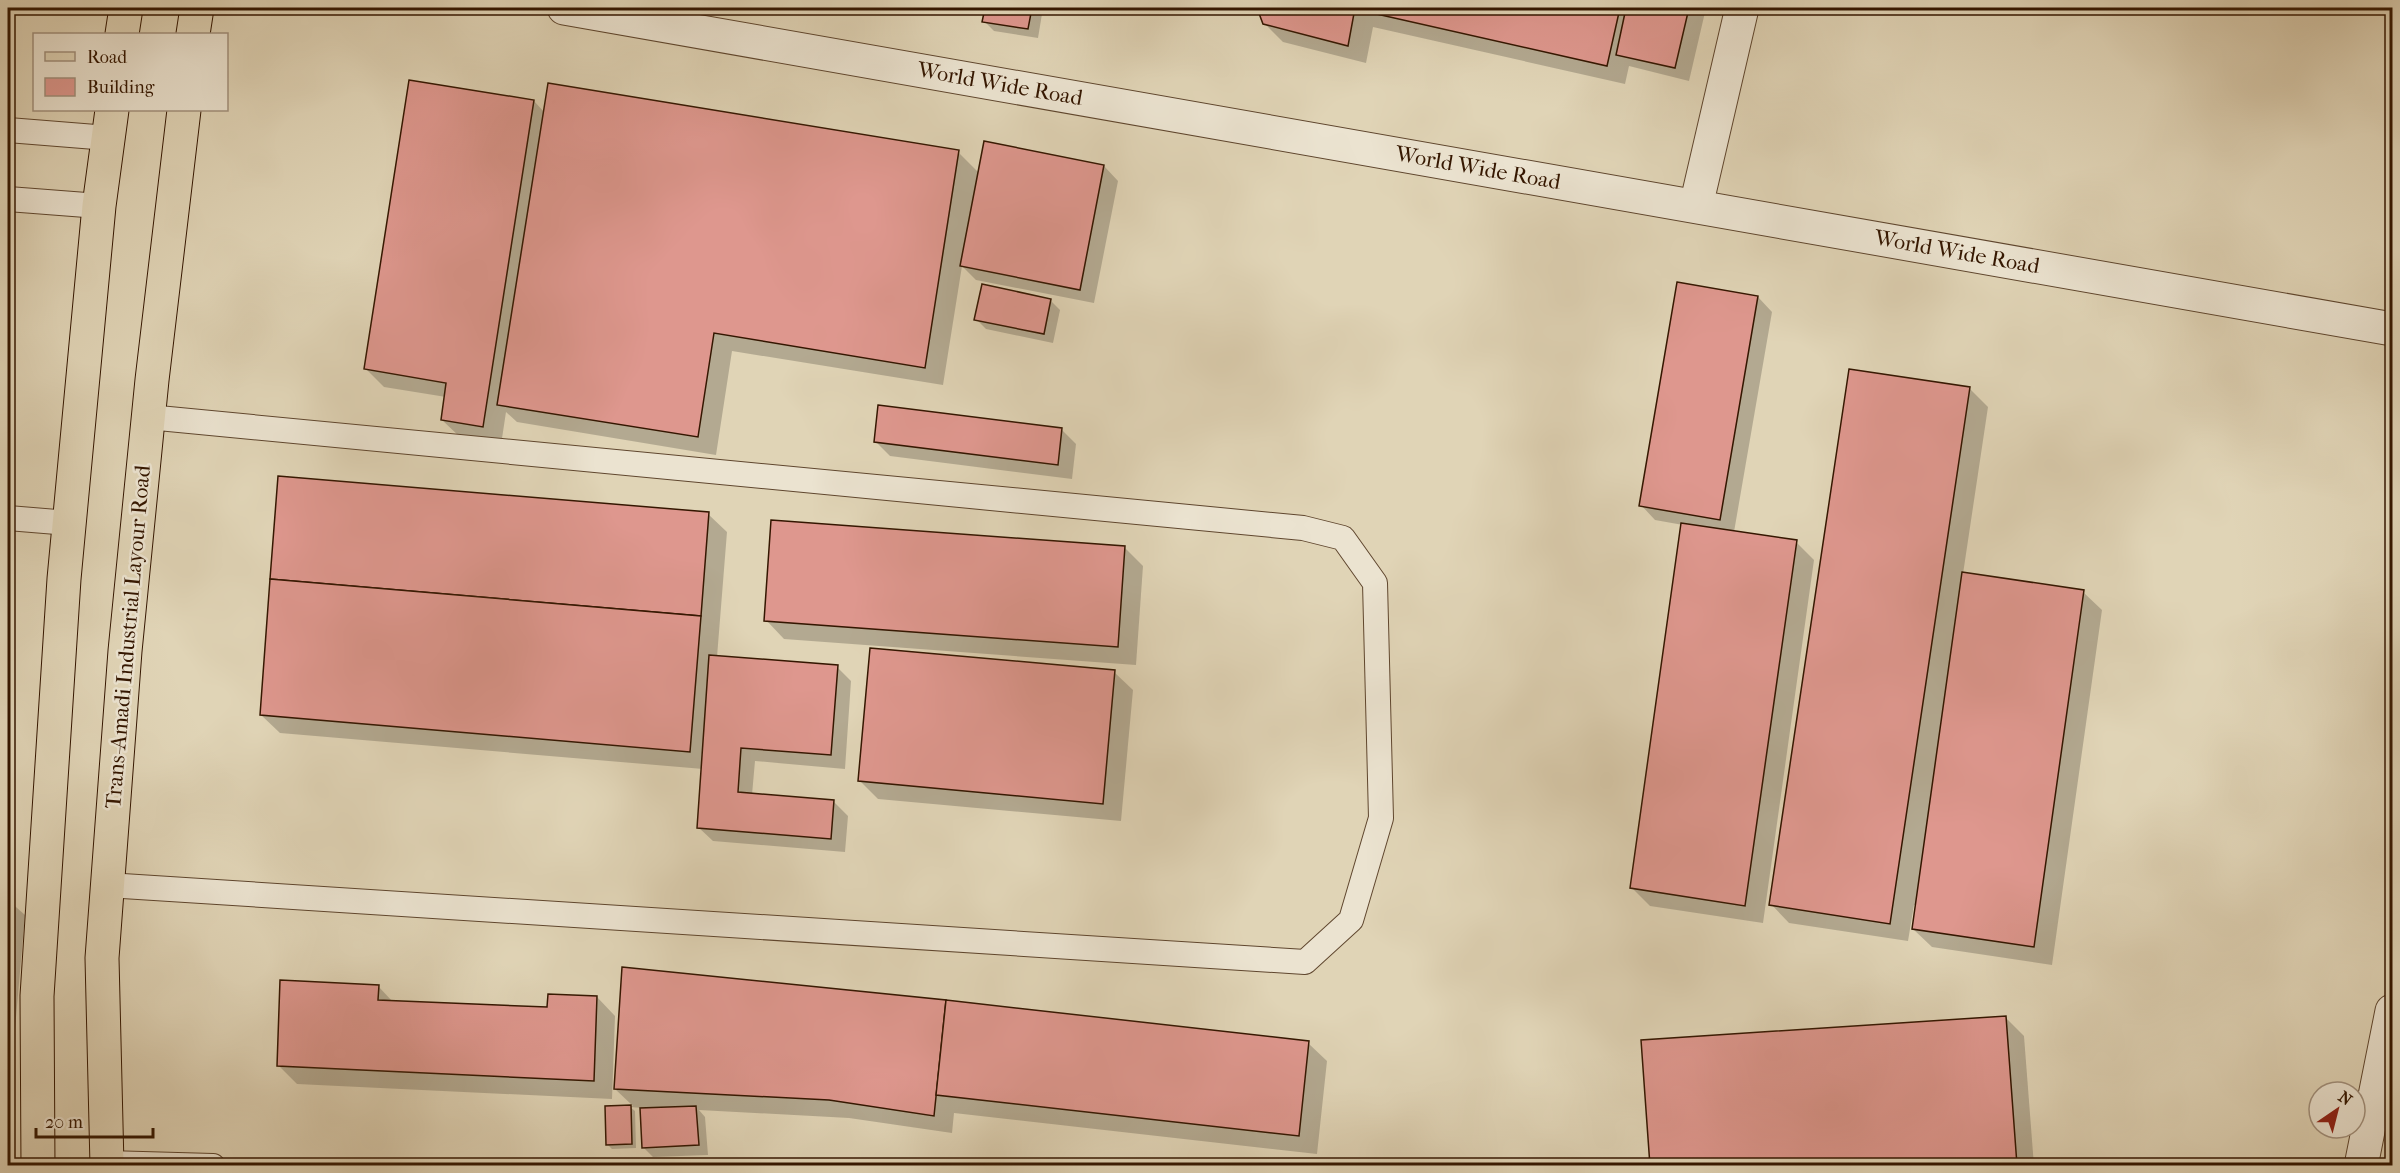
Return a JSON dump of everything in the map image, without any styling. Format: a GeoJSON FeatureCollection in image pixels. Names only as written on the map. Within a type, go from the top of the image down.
{"type":"FeatureCollection","features":[{"type":"Feature","properties":{"kind":"main road"},"geometry":{"type":"LineString","coordinates":[[122,33],[126,8]]}},
{"type":"Feature","properties":{"kind":"main road"},"geometry":{"type":"LineString","coordinates":[[193,33],[197,8]]}},
{"type":"Feature","properties":{"kind":"main road","name":"Trans-Amadi Industrial Layour Road"},"geometry":{"type":"LineString","coordinates":[[107,1164],[102,958],[125,651],[148,417],[184,111]]}},
{"type":"Feature","properties":{"kind":"main road"},"geometry":{"type":"LineString","coordinates":[[38,1166],[37,996],[69,523],[99,206],[110,124]]}},
{"type":"Feature","properties":{"kind":"street","name":"World Wide Road"},"geometry":{"type":"LineString","coordinates":[[564,8],[2392,329]]}},
{"type":"Feature","properties":{"kind":"street"},"geometry":{"type":"LineString","coordinates":[[1696,206],[1742,8]]}},
{"type":"Feature","properties":{"kind":"street"},"geometry":{"type":"LineString","coordinates":[[2361,1166],[2392,1011]]}},
{"type":"Feature","properties":{"kind":"lane"},"geometry":{"type":"LineString","coordinates":[[8,130],[110,124]]}},
{"type":"Feature","properties":{"kind":"lane"},"geometry":{"type":"LineString","coordinates":[[8,199],[99,206]]}},
{"type":"Feature","properties":{"kind":"lane"},"geometry":{"type":"LineString","coordinates":[[108,885],[1305,962],[1351,920],[1381,818],[1374,582],[1343,538],[1303,528],[148,417]]}},
{"type":"Feature","properties":{"kind":"lane"},"geometry":{"type":"LineString","coordinates":[[8,518],[69,523]]}},
{"type":"Feature","properties":{"kind":"lane"},"geometry":{"type":"LineString","coordinates":[[107,1164],[213,1166]]}},
{"type":"Feature","properties":{"kind":"building"},"geometry":{"type":"Polygon","coordinates":[[[985,8],[1032,8],[1028,29],[982,22],[985,8]]]}},
{"type":"Feature","properties":{"kind":"building"},"geometry":{"type":"Polygon","coordinates":[[[1257,8],[1355,8],[1348,46],[1263,24],[1257,8]]]}},
{"type":"Feature","properties":{"kind":"building"},"geometry":{"type":"Polygon","coordinates":[[[1350,8],[1620,8],[1607,66],[1350,8]]]}},
{"type":"Feature","properties":{"kind":"building"},"geometry":{"type":"Polygon","coordinates":[[[1626,8],[1689,8],[1675,68],[1616,55],[1626,8]]]}},
{"type":"Feature","properties":{"kind":"building"},"geometry":{"type":"Polygon","coordinates":[[[409,80],[534,100],[483,427],[441,420],[446,383],[364,369],[409,80]]]}},
{"type":"Feature","properties":{"kind":"building"},"geometry":{"type":"Polygon","coordinates":[[[548,83],[959,150],[925,368],[714,333],[698,437],[497,405],[548,83]]]}},
{"type":"Feature","properties":{"kind":"building"},"geometry":{"type":"Polygon","coordinates":[[[984,141],[1104,165],[1080,290],[960,266],[984,141]]]}},
{"type":"Feature","properties":{"kind":"building"},"geometry":{"type":"Polygon","coordinates":[[[1677,282],[1758,296],[1720,520],[1639,506],[1677,282]]]}},
{"type":"Feature","properties":{"kind":"building"},"geometry":{"type":"Polygon","coordinates":[[[982,284],[1051,299],[1044,334],[974,320],[982,284]]]}},
{"type":"Feature","properties":{"kind":"building"},"geometry":{"type":"Polygon","coordinates":[[[1849,369],[1970,387],[1890,924],[1769,905],[1849,369]]]}},
{"type":"Feature","properties":{"kind":"building"},"geometry":{"type":"Polygon","coordinates":[[[878,405],[1062,428],[1058,465],[874,442],[878,405]]]}},
{"type":"Feature","properties":{"kind":"building"},"geometry":{"type":"Polygon","coordinates":[[[278,476],[709,512],[701,616],[270,579],[278,476]]]}},
{"type":"Feature","properties":{"kind":"building"},"geometry":{"type":"Polygon","coordinates":[[[771,520],[1125,546],[1118,647],[764,621],[771,520]]]}},
{"type":"Feature","properties":{"kind":"building"},"geometry":{"type":"Polygon","coordinates":[[[1681,523],[1797,540],[1745,906],[1630,888],[1681,523]]]}},
{"type":"Feature","properties":{"kind":"building"},"geometry":{"type":"Polygon","coordinates":[[[1962,572],[2084,590],[2034,947],[1912,929],[1962,572]]]}},
{"type":"Feature","properties":{"kind":"building"},"geometry":{"type":"Polygon","coordinates":[[[270,579],[701,616],[690,752],[260,715],[270,579]]]}},
{"type":"Feature","properties":{"kind":"building"},"geometry":{"type":"Polygon","coordinates":[[[870,648],[1115,670],[1103,804],[858,781],[870,648]]]}},
{"type":"Feature","properties":{"kind":"building"},"geometry":{"type":"Polygon","coordinates":[[[709,655],[838,665],[831,755],[741,748],[738,792],[834,800],[831,839],[697,828],[709,655]]]}},
{"type":"Feature","properties":{"kind":"building"},"geometry":{"type":"Polygon","coordinates":[[[622,967],[946,1000],[934,1116],[829,1100],[614,1089],[622,967]]]}},
{"type":"Feature","properties":{"kind":"building"},"geometry":{"type":"Polygon","coordinates":[[[280,980],[379,985],[378,1000],[547,1007],[548,994],[597,996],[594,1081],[277,1066],[280,980]]]}},
{"type":"Feature","properties":{"kind":"building"},"geometry":{"type":"Polygon","coordinates":[[[946,1000],[1309,1041],[1299,1136],[936,1095],[946,1000]]]}},
{"type":"Feature","properties":{"kind":"building"},"geometry":{"type":"Polygon","coordinates":[[[2006,1016],[2017,1165],[1650,1166],[1641,1040],[2006,1016]]]}},
{"type":"Feature","properties":{"kind":"building"},"geometry":{"type":"Polygon","coordinates":[[[631,1105],[632,1144],[606,1145],[605,1106],[631,1105]]]}},
{"type":"Feature","properties":{"kind":"building"},"geometry":{"type":"Polygon","coordinates":[[[696,1106],[699,1145],[642,1148],[640,1108],[696,1106]]]}}]}
